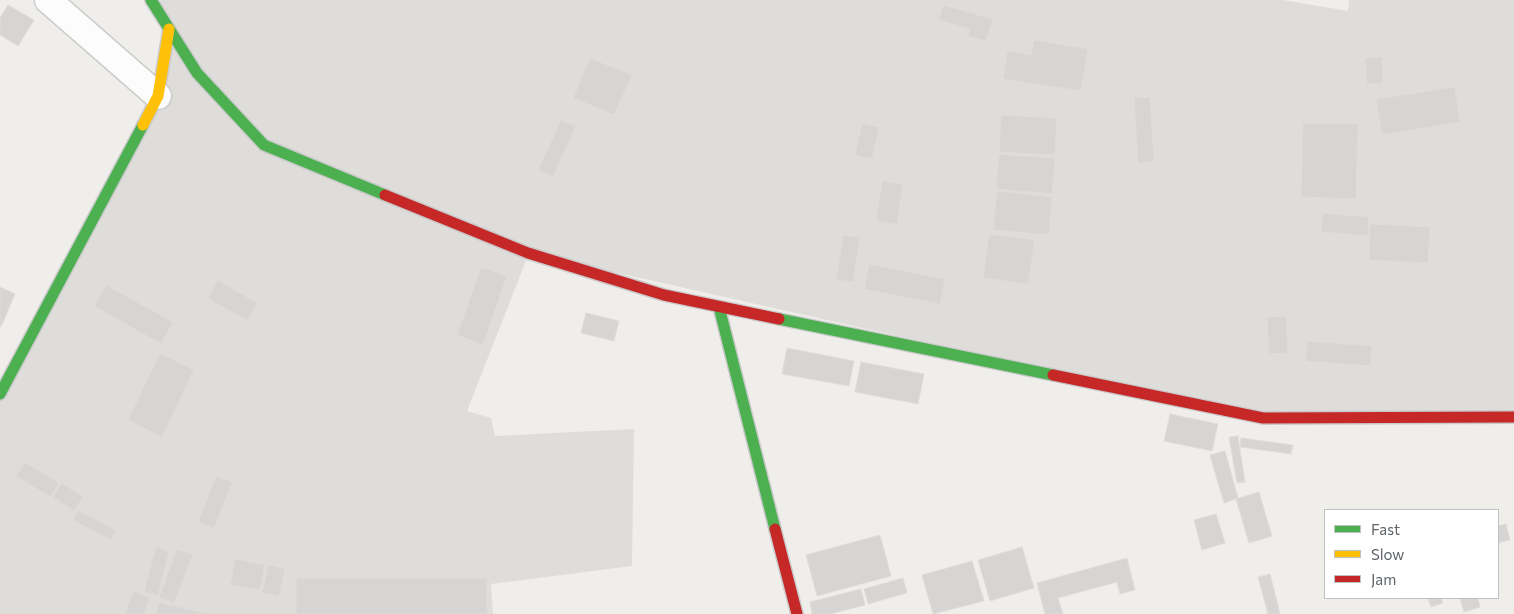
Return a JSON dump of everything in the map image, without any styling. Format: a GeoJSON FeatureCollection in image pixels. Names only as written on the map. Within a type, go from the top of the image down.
{"type":"FeatureCollection","features":[{"type":"Feature","properties":{"kind":"main road"},"geometry":{"type":"LineString","coordinates":[[151,0],[196,73],[264,145],[528,253],[664,295],[1263,418],[1514,417]]}},
{"type":"Feature","properties":{"kind":"main road"},"geometry":{"type":"LineString","coordinates":[[0,394],[158,96],[169,29]]}},
{"type":"Feature","properties":{"kind":"main road"},"geometry":{"type":"LineString","coordinates":[[719,307],[797,614]]}},
{"type":"Feature","properties":{"kind":"street"},"geometry":{"type":"LineString","coordinates":[[48,0],[158,96]]}},
{"type":"Feature","properties":{"kind":"shaded area"},"geometry":{"type":"Polygon","coordinates":[[[152,0],[1283,0],[1348,11],[1349,0],[1514,0],[1514,417],[1263,418],[529,253],[467,411],[491,418],[495,436],[634,429],[632,566],[491,584],[493,614],[0,614],[0,394],[158,96],[169,29],[152,0]]]}},
{"type":"Feature","properties":{"kind":"building"},"geometry":{"type":"Polygon","coordinates":[[[8,5],[34,20],[18,46],[0,35],[0,18],[8,5]]]}},
{"type":"Feature","properties":{"kind":"building"},"geometry":{"type":"Polygon","coordinates":[[[943,5],[993,19],[986,41],[968,36],[970,29],[939,20],[943,5]]]}},
{"type":"Feature","properties":{"kind":"building"},"geometry":{"type":"Polygon","coordinates":[[[1034,40],[1088,49],[1081,91],[1003,79],[1007,51],[1031,55],[1034,40]]]}},
{"type":"Feature","properties":{"kind":"building"},"geometry":{"type":"Polygon","coordinates":[[[1382,57],[1383,83],[1367,84],[1365,58],[1382,57]]]}},
{"type":"Feature","properties":{"kind":"building"},"geometry":{"type":"Polygon","coordinates":[[[590,58],[632,75],[614,115],[573,98],[590,58]]]}},
{"type":"Feature","properties":{"kind":"building"},"geometry":{"type":"Polygon","coordinates":[[[1455,87],[1460,122],[1382,135],[1376,99],[1455,87]]]}},
{"type":"Feature","properties":{"kind":"building"},"geometry":{"type":"Polygon","coordinates":[[[1150,97],[1154,162],[1138,163],[1134,98],[1150,97]]]}},
{"type":"Feature","properties":{"kind":"building"},"geometry":{"type":"Polygon","coordinates":[[[1001,115],[1057,118],[1055,155],[999,152],[1001,115]]]}},
{"type":"Feature","properties":{"kind":"building"},"geometry":{"type":"Polygon","coordinates":[[[561,120],[576,126],[553,177],[538,170],[561,120]]]}},
{"type":"Feature","properties":{"kind":"building"},"geometry":{"type":"Polygon","coordinates":[[[862,123],[879,127],[872,159],[855,155],[862,123]]]}},
{"type":"Feature","properties":{"kind":"building"},"geometry":{"type":"Polygon","coordinates":[[[1303,123],[1358,124],[1356,199],[1301,197],[1303,123]]]}},
{"type":"Feature","properties":{"kind":"building"},"geometry":{"type":"Polygon","coordinates":[[[999,154],[1055,158],[1052,194],[996,189],[999,154]]]}},
{"type":"Feature","properties":{"kind":"building"},"geometry":{"type":"Polygon","coordinates":[[[882,181],[903,184],[897,224],[876,221],[882,181]]]}},
{"type":"Feature","properties":{"kind":"building"},"geometry":{"type":"Polygon","coordinates":[[[997,191],[1052,197],[1049,235],[993,230],[997,191]]]}},
{"type":"Feature","properties":{"kind":"building"},"geometry":{"type":"Polygon","coordinates":[[[1323,213],[1369,217],[1368,236],[1321,232],[1323,213]]]}},
{"type":"Feature","properties":{"kind":"building"},"geometry":{"type":"Polygon","coordinates":[[[1370,224],[1430,227],[1428,263],[1369,260],[1370,224]]]}},
{"type":"Feature","properties":{"kind":"building"},"geometry":{"type":"Polygon","coordinates":[[[989,234],[1035,240],[1028,284],[983,278],[989,234]]]}},
{"type":"Feature","properties":{"kind":"building"},"geometry":{"type":"Polygon","coordinates":[[[843,235],[860,237],[853,282],[836,280],[843,235]]]}},
{"type":"Feature","properties":{"kind":"building"},"geometry":{"type":"Polygon","coordinates":[[[869,264],[945,279],[940,304],[864,289],[869,264]]]}},
{"type":"Feature","properties":{"kind":"building"},"geometry":{"type":"Polygon","coordinates":[[[481,267],[507,276],[483,345],[457,335],[481,267]]]}},
{"type":"Feature","properties":{"kind":"building"},"geometry":{"type":"Polygon","coordinates":[[[218,280],[257,303],[247,321],[208,298],[218,280]]]}},
{"type":"Feature","properties":{"kind":"building"},"geometry":{"type":"Polygon","coordinates":[[[106,285],[173,322],[161,344],[94,306],[106,285]]]}},
{"type":"Feature","properties":{"kind":"building"},"geometry":{"type":"Polygon","coordinates":[[[0,287],[15,294],[1,327],[0,326],[0,287]]]}},
{"type":"Feature","properties":{"kind":"building"},"geometry":{"type":"Polygon","coordinates":[[[586,313],[619,321],[614,341],[581,333],[586,313]]]}},
{"type":"Feature","properties":{"kind":"building"},"geometry":{"type":"Polygon","coordinates":[[[1286,316],[1288,353],[1269,354],[1267,317],[1286,316]]]}},
{"type":"Feature","properties":{"kind":"building"},"geometry":{"type":"Polygon","coordinates":[[[1307,341],[1372,346],[1370,366],[1306,361],[1307,341]]]}},
{"type":"Feature","properties":{"kind":"building"},"geometry":{"type":"Polygon","coordinates":[[[787,348],[854,361],[849,386],[782,374],[787,348]]]}},
{"type":"Feature","properties":{"kind":"building"},"geometry":{"type":"Polygon","coordinates":[[[160,353],[194,370],[162,437],[128,420],[160,353]]]}},
{"type":"Feature","properties":{"kind":"building"},"geometry":{"type":"Polygon","coordinates":[[[861,362],[924,374],[918,404],[855,392],[861,362]]]}},
{"type":"Feature","properties":{"kind":"building"},"geometry":{"type":"Polygon","coordinates":[[[1170,414],[1218,424],[1212,451],[1164,441],[1170,414]]]}},
{"type":"Feature","properties":{"kind":"building"},"geometry":{"type":"Polygon","coordinates":[[[1238,436],[1245,482],[1237,483],[1229,437],[1238,436]]]}},
{"type":"Feature","properties":{"kind":"building"},"geometry":{"type":"Polygon","coordinates":[[[1241,438],[1293,445],[1291,454],[1240,447],[1241,438]]]}},
{"type":"Feature","properties":{"kind":"building"},"geometry":{"type":"Polygon","coordinates":[[[1225,451],[1238,498],[1224,503],[1210,455],[1225,451]]]}},
{"type":"Feature","properties":{"kind":"building"},"geometry":{"type":"Polygon","coordinates":[[[25,462],[59,483],[50,497],[16,476],[25,462]]]}},
{"type":"Feature","properties":{"kind":"building"},"geometry":{"type":"Polygon","coordinates":[[[216,476],[232,482],[214,528],[198,522],[216,476]]]}},
{"type":"Feature","properties":{"kind":"building"},"geometry":{"type":"Polygon","coordinates":[[[62,483],[83,497],[74,511],[53,497],[62,483]]]}},
{"type":"Feature","properties":{"kind":"building"},"geometry":{"type":"Polygon","coordinates":[[[1259,492],[1272,536],[1249,543],[1236,499],[1259,492]]]}},
{"type":"Feature","properties":{"kind":"building"},"geometry":{"type":"Polygon","coordinates":[[[78,510],[116,530],[111,540],[73,520],[78,510]]]}},
{"type":"Feature","properties":{"kind":"building"},"geometry":{"type":"Polygon","coordinates":[[[1216,514],[1225,543],[1202,550],[1194,520],[1216,514]]]}},
{"type":"Feature","properties":{"kind":"building"},"geometry":{"type":"Polygon","coordinates":[[[1506,524],[1510,540],[1499,543],[1499,526],[1506,524]]]}},
{"type":"Feature","properties":{"kind":"building"},"geometry":{"type":"Polygon","coordinates":[[[880,535],[891,576],[817,596],[806,555],[880,535]]]}},
{"type":"Feature","properties":{"kind":"building"},"geometry":{"type":"Polygon","coordinates":[[[156,547],[169,551],[158,595],[144,592],[156,547]]]}},
{"type":"Feature","properties":{"kind":"building"},"geometry":{"type":"Polygon","coordinates":[[[1022,547],[1034,588],[990,601],[978,560],[1022,547]]]}},
{"type":"Feature","properties":{"kind":"building"},"geometry":{"type":"Polygon","coordinates":[[[177,549],[193,555],[174,603],[159,597],[177,549]]]}},
{"type":"Feature","properties":{"kind":"building"},"geometry":{"type":"Polygon","coordinates":[[[1127,558],[1135,590],[1120,594],[1117,582],[1058,598],[1063,614],[1045,614],[1037,583],[1127,558]]]}},
{"type":"Feature","properties":{"kind":"building"},"geometry":{"type":"Polygon","coordinates":[[[235,559],[265,565],[260,590],[230,585],[235,559]]]}},
{"type":"Feature","properties":{"kind":"building"},"geometry":{"type":"Polygon","coordinates":[[[972,561],[984,601],[933,614],[922,575],[972,561]]]}},
{"type":"Feature","properties":{"kind":"building"},"geometry":{"type":"Polygon","coordinates":[[[268,565],[285,569],[279,596],[262,593],[268,565]]]}},
{"type":"Feature","properties":{"kind":"building"},"geometry":{"type":"Polygon","coordinates":[[[1270,574],[1280,614],[1268,614],[1258,577],[1270,574]]]}},
{"type":"Feature","properties":{"kind":"building"},"geometry":{"type":"Polygon","coordinates":[[[296,578],[487,578],[487,614],[296,614],[296,578]]]}},
{"type":"Feature","properties":{"kind":"building"},"geometry":{"type":"Polygon","coordinates":[[[903,578],[907,593],[868,604],[864,589],[903,578]]]}},
{"type":"Feature","properties":{"kind":"building"},"geometry":{"type":"Polygon","coordinates":[[[861,589],[865,605],[830,614],[812,614],[810,602],[861,589]]]}},
{"type":"Feature","properties":{"kind":"building"},"geometry":{"type":"Polygon","coordinates":[[[133,591],[150,597],[144,614],[125,614],[133,591]]]}},
{"type":"Feature","properties":{"kind":"building"},"geometry":{"type":"Polygon","coordinates":[[[1428,599],[1441,599],[1443,603],[1431,607],[1428,599]]]}},
{"type":"Feature","properties":{"kind":"building"},"geometry":{"type":"Polygon","coordinates":[[[1460,599],[1478,599],[1480,607],[1464,612],[1460,599]]]}},
{"type":"Feature","properties":{"kind":"building"},"geometry":{"type":"Polygon","coordinates":[[[159,602],[208,614],[156,614],[159,602]]]}},
{"type":"Feature","properties":{"kind":"traffic: fast"},"geometry":{"type":"LineString","coordinates":[[151,0],[197,73],[264,145],[385,195]]}},
{"type":"Feature","properties":{"kind":"traffic: fast"},"geometry":{"type":"LineString","coordinates":[[0,394],[143,125]]}},
{"type":"Feature","properties":{"kind":"traffic: fast"},"geometry":{"type":"LineString","coordinates":[[719,307],[775,529]]}},
{"type":"Feature","properties":{"kind":"traffic: fast"},"geometry":{"type":"LineString","coordinates":[[779,319],[1053,375]]}},
{"type":"Feature","properties":{"kind":"traffic: slow"},"geometry":{"type":"LineString","coordinates":[[143,125],[158,96],[169,29]]}},
{"type":"Feature","properties":{"kind":"traffic: jam"},"geometry":{"type":"LineString","coordinates":[[385,195],[528,253],[664,295],[779,319]]}},
{"type":"Feature","properties":{"kind":"traffic: jam"},"geometry":{"type":"LineString","coordinates":[[1053,375],[1263,418],[1514,417]]}},
{"type":"Feature","properties":{"kind":"traffic: jam"},"geometry":{"type":"LineString","coordinates":[[775,529],[797,614]]}}]}
